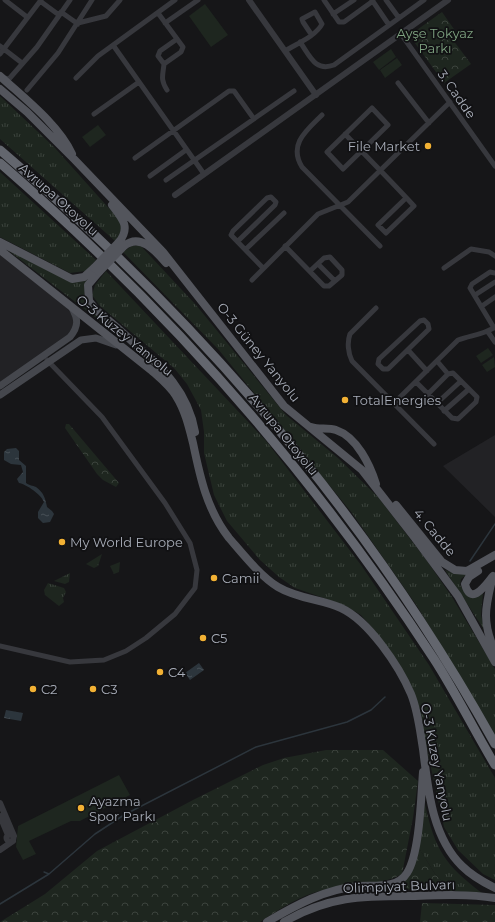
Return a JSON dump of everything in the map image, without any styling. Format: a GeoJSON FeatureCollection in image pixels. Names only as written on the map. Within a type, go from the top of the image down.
{"type":"FeatureCollection","features":[{"type":"Feature","properties":{"kind":"highway","name":"Avrupa Otoyolu"},"geometry":{"type":"LineString","coordinates":[[0,150],[77,218],[158,298],[215,358],[276,427],[358,532],[398,587],[444,657],[495,744]]}},
{"type":"Feature","properties":{"kind":"highway","name":"Avrupa Otoyolu"},"geometry":{"type":"LineString","coordinates":[[0,163],[73,228],[140,294],[212,369],[266,430],[379,578],[435,661],[495,765]]}},
{"type":"Feature","properties":{"kind":"main road"},"geometry":{"type":"LineString","coordinates":[[0,76],[51,124],[67,143],[74,158]]}},
{"type":"Feature","properties":{"kind":"main road","name":"O-3 Güney Yanyolu"},"geometry":{"type":"LineString","coordinates":[[0,89],[27,112],[74,158],[163,252],[278,398],[307,426],[356,465],[377,489],[458,596],[495,662]]}},
{"type":"Feature","properties":{"kind":"main road"},"geometry":{"type":"LineString","coordinates":[[94,180],[125,223],[126,229],[121,244],[96,270],[88,285],[89,301],[97,311],[158,364],[180,391],[193,418],[202,480]]}},
{"type":"Feature","properties":{"kind":"main road"},"geometry":{"type":"LineString","coordinates":[[121,244],[136,241],[148,245],[196,299],[212,313]]}},
{"type":"Feature","properties":{"kind":"main road"},"geometry":{"type":"LineString","coordinates":[[0,242],[72,279],[84,277],[96,270]]}},
{"type":"Feature","properties":{"kind":"main road","name":"O-3 Kuzey Yanyolu"},"geometry":{"type":"LineString","coordinates":[[0,250],[130,353],[164,382],[176,396],[188,425],[207,499],[215,518],[229,538],[268,580],[291,593],[340,608],[354,615],[376,638],[411,695],[421,735],[432,807],[437,826],[444,842],[462,866],[476,878],[495,888]]}},
{"type":"Feature","properties":{"kind":"main road"},"geometry":{"type":"LineString","coordinates":[[0,386],[70,336],[75,330],[78,318],[72,308]]}},
{"type":"Feature","properties":{"kind":"main road"},"geometry":{"type":"LineString","coordinates":[[0,395],[76,342],[88,338],[107,340],[130,353]]}},
{"type":"Feature","properties":{"kind":"main road"},"geometry":{"type":"LineString","coordinates":[[307,426],[321,430],[337,430],[360,450],[371,467],[377,489]]}},
{"type":"Feature","properties":{"kind":"main road","name":"4. Cadde"},"geometry":{"type":"LineString","coordinates":[[383,496],[395,503],[442,562],[449,567],[466,571],[495,556]]}},
{"type":"Feature","properties":{"kind":"main road"},"geometry":{"type":"LineString","coordinates":[[494,574],[478,593],[472,593],[466,588],[465,584],[469,577],[495,556]]}},
{"type":"Feature","properties":{"kind":"main road"},"geometry":{"type":"LineString","coordinates":[[494,574],[487,600],[485,623],[495,651]]}},
{"type":"Feature","properties":{"kind":"main road","name":"Olimpiyat Bulvarı"},"geometry":{"type":"LineString","coordinates":[[267,922],[306,900],[336,890],[358,886],[387,885],[397,882],[406,874],[411,865],[416,842],[424,757]]}},
{"type":"Feature","properties":{"kind":"main road","name":"Olimpiyat Bulvarı"},"geometry":{"type":"LineString","coordinates":[[284,922],[300,912],[321,904],[360,896],[447,895],[495,898]]}},
{"type":"Feature","properties":{"kind":"street"},"geometry":{"type":"LineString","coordinates":[[5,0],[27,17]]}},
{"type":"Feature","properties":{"kind":"street"},"geometry":{"type":"LineString","coordinates":[[0,54],[2,47],[40,0],[78,24],[106,16],[120,0]]}},
{"type":"Feature","properties":{"kind":"street"},"geometry":{"type":"LineString","coordinates":[[0,76],[9,79],[37,47],[70,0]]}},
{"type":"Feature","properties":{"kind":"street"},"geometry":{"type":"LineString","coordinates":[[27,90],[58,53],[92,0]]}},
{"type":"Feature","properties":{"kind":"street"},"geometry":{"type":"LineString","coordinates":[[76,78],[98,56],[175,0]]}},
{"type":"Feature","properties":{"kind":"street"},"geometry":{"type":"LineString","coordinates":[[165,23],[198,0]]}},
{"type":"Feature","properties":{"kind":"street"},"geometry":{"type":"LineString","coordinates":[[249,0],[316,95]]}},
{"type":"Feature","properties":{"kind":"street"},"geometry":{"type":"LineString","coordinates":[[324,0],[339,22],[344,22],[372,1],[389,25]]}},
{"type":"Feature","properties":{"kind":"street"},"geometry":{"type":"LineString","coordinates":[[333,14],[354,0]]}},
{"type":"Feature","properties":{"kind":"street"},"geometry":{"type":"LineString","coordinates":[[386,0],[399,18]]}},
{"type":"Feature","properties":{"kind":"street"},"geometry":{"type":"LineString","coordinates":[[300,42],[315,63],[321,67],[327,68],[334,65],[424,0]]}},
{"type":"Feature","properties":{"kind":"street"},"geometry":{"type":"LineString","coordinates":[[175,195],[448,0]]}},
{"type":"Feature","properties":{"kind":"street"},"geometry":{"type":"LineString","coordinates":[[158,13],[183,47],[182,52],[164,64],[161,76],[162,82],[167,90]]}},
{"type":"Feature","properties":{"kind":"street"},"geometry":{"type":"LineString","coordinates":[[285,51],[311,34]]}},
{"type":"Feature","properties":{"kind":"street","name":"3. Cadde"},"geometry":{"type":"LineString","coordinates":[[401,34],[495,166]]}},
{"type":"Feature","properties":{"kind":"street"},"geometry":{"type":"LineString","coordinates":[[164,64],[158,56],[160,51],[177,39]]}},
{"type":"Feature","properties":{"kind":"street"},"geometry":{"type":"LineString","coordinates":[[113,45],[204,174]]}},
{"type":"Feature","properties":{"kind":"street"},"geometry":{"type":"LineString","coordinates":[[2,47],[22,63]]}},
{"type":"Feature","properties":{"kind":"street"},"geometry":{"type":"LineString","coordinates":[[94,114],[139,82]]}},
{"type":"Feature","properties":{"kind":"street"},"geometry":{"type":"LineString","coordinates":[[398,83],[429,123]]}},
{"type":"Feature","properties":{"kind":"street"},"geometry":{"type":"LineString","coordinates":[[135,158],[229,91],[234,91],[254,119]]}},
{"type":"Feature","properties":{"kind":"street"},"geometry":{"type":"LineString","coordinates":[[166,180],[294,91]]}},
{"type":"Feature","properties":{"kind":"street"},"geometry":{"type":"LineString","coordinates":[[252,280],[318,214],[348,202],[450,102]]}},
{"type":"Feature","properties":{"kind":"street"},"geometry":{"type":"LineString","coordinates":[[372,108],[388,125],[361,151],[343,169],[327,152],[372,108]]}},
{"type":"Feature","properties":{"kind":"street"},"geometry":{"type":"LineString","coordinates":[[322,115],[301,136],[298,143],[298,160],[302,167],[380,246]]}},
{"type":"Feature","properties":{"kind":"street"},"geometry":{"type":"LineString","coordinates":[[346,134],[414,206],[386,233],[378,225],[406,198]]}},
{"type":"Feature","properties":{"kind":"street"},"geometry":{"type":"LineString","coordinates":[[150,176],[186,150]]}},
{"type":"Feature","properties":{"kind":"street"},"geometry":{"type":"LineString","coordinates":[[238,241],[275,205],[276,202],[271,198],[267,198],[233,231],[231,235],[263,268]]}},
{"type":"Feature","properties":{"kind":"street"},"geometry":{"type":"LineString","coordinates":[[246,249],[284,213]]}},
{"type":"Feature","properties":{"kind":"street"},"geometry":{"type":"LineString","coordinates":[[285,246],[324,286],[329,286],[342,275],[342,270],[330,257],[324,258],[310,271]]}},
{"type":"Feature","properties":{"kind":"street"},"geometry":{"type":"LineString","coordinates":[[444,268],[471,249],[488,252],[495,256]]}},
{"type":"Feature","properties":{"kind":"street"},"geometry":{"type":"LineString","coordinates":[[318,264],[335,281]]}},
{"type":"Feature","properties":{"kind":"street"},"geometry":{"type":"LineString","coordinates":[[394,403],[458,340],[488,332],[495,328],[470,288],[472,284],[490,272],[495,273]]}},
{"type":"Feature","properties":{"kind":"street"},"geometry":{"type":"LineString","coordinates":[[475,295],[495,282]]}},
{"type":"Feature","properties":{"kind":"street"},"geometry":{"type":"LineString","coordinates":[[482,306],[495,298]]}},
{"type":"Feature","properties":{"kind":"street"},"geometry":{"type":"LineString","coordinates":[[376,308],[350,334],[348,339],[349,355],[352,361],[434,444]]}},
{"type":"Feature","properties":{"kind":"street"},"geometry":{"type":"LineString","coordinates":[[420,320],[424,320],[428,324],[429,329],[408,350],[388,369],[383,369],[378,364],[379,359],[420,320]]}},
{"type":"Feature","properties":{"kind":"street"},"geometry":{"type":"LineString","coordinates":[[488,332],[495,342]]}},
{"type":"Feature","properties":{"kind":"street"},"geometry":{"type":"LineString","coordinates":[[408,350],[427,371]]}},
{"type":"Feature","properties":{"kind":"street"},"geometry":{"type":"LineString","coordinates":[[0,646],[70,662],[104,660],[126,651],[146,638],[176,614],[196,588],[197,570],[190,543],[165,503],[102,417],[48,362],[45,355]]}},
{"type":"Feature","properties":{"kind":"street"},"geometry":{"type":"LineString","coordinates":[[437,361],[448,374]]}},
{"type":"Feature","properties":{"kind":"street"},"geometry":{"type":"LineString","coordinates":[[416,382],[444,411],[452,418],[458,419],[476,402],[476,397],[453,373],[448,374],[428,394]]}},
{"type":"Feature","properties":{"kind":"street"},"geometry":{"type":"LineString","coordinates":[[437,403],[461,381]]}},
{"type":"Feature","properties":{"kind":"street"},"geometry":{"type":"LineString","coordinates":[[444,411],[469,389]]}},
{"type":"Feature","properties":{"kind":"street"},"geometry":{"type":"LineString","coordinates":[[0,803],[10,838]]}},
{"type":"Feature","properties":{"kind":"street"},"geometry":{"type":"LineString","coordinates":[[0,816],[10,838]]}},
{"type":"Feature","properties":{"kind":"street"},"geometry":{"type":"LineString","coordinates":[[0,843],[10,838]]}},
{"type":"Feature","properties":{"kind":"street"},"geometry":{"type":"LineString","coordinates":[[0,850],[10,838]]}},
{"type":"Feature","properties":{"kind":"shaded area"},"geometry":{"type":"Polygon","coordinates":[[[0,254],[66,307],[71,313],[74,323],[71,334],[0,384],[0,254]]]}},
{"type":"Feature","properties":{"kind":"shaded area"},"geometry":{"type":"Polygon","coordinates":[[[495,435],[495,517],[443,466],[495,435]]]}},
{"type":"Feature","properties":{"kind":"green space"},"geometry":{"type":"Polygon","coordinates":[[[205,4],[228,35],[211,47],[189,16],[205,4]]]}},
{"type":"Feature","properties":{"kind":"green space","name":"Ayşe Tokyaz Parkı"},"geometry":{"type":"Polygon","coordinates":[[[442,12],[456,32],[453,40],[471,64],[444,83],[412,39],[414,32],[442,12]]]}},
{"type":"Feature","properties":{"kind":"green space"},"geometry":{"type":"Polygon","coordinates":[[[391,49],[396,57],[379,70],[373,62],[391,49]]]}},
{"type":"Feature","properties":{"kind":"green space"},"geometry":{"type":"Polygon","coordinates":[[[397,58],[402,65],[385,78],[380,70],[397,58]]]}},
{"type":"Feature","properties":{"kind":"green space"},"geometry":{"type":"Polygon","coordinates":[[[0,96],[55,148],[123,224],[122,235],[115,241],[0,139],[0,96]]]}},
{"type":"Feature","properties":{"kind":"green space"},"geometry":{"type":"Polygon","coordinates":[[[98,125],[106,135],[90,147],[82,137],[98,125]]]}},
{"type":"Feature","properties":{"kind":"green space"},"geometry":{"type":"Polygon","coordinates":[[[0,172],[96,260],[86,271],[70,273],[0,237],[0,172]]]}},
{"type":"Feature","properties":{"kind":"green space"},"geometry":{"type":"Polygon","coordinates":[[[0,244],[78,282],[88,279],[84,296],[89,305],[122,338],[0,244]]]}},
{"type":"Feature","properties":{"kind":"green space"},"geometry":{"type":"Polygon","coordinates":[[[140,245],[196,305],[286,415],[338,458],[378,497],[427,561],[452,597],[495,669],[495,735],[417,606],[352,513],[218,349],[123,252],[132,246],[140,245]]]}},
{"type":"Feature","properties":{"kind":"green space"},"geometry":{"type":"Polygon","coordinates":[[[106,271],[267,442],[361,565],[429,665],[495,778],[495,880],[483,874],[458,850],[444,827],[424,736],[410,684],[375,631],[361,615],[344,605],[295,588],[279,577],[260,560],[227,521],[214,495],[204,453],[204,432],[201,410],[187,384],[174,368],[100,306],[92,295],[95,285],[106,271]]]}},
{"type":"Feature","properties":{"kind":"green space"},"geometry":{"type":"Polygon","coordinates":[[[488,348],[493,355],[481,363],[476,356],[488,348]]]}},
{"type":"Feature","properties":{"kind":"green space"},"geometry":{"type":"Polygon","coordinates":[[[494,357],[495,367],[487,372],[482,365],[494,357]]]}},
{"type":"Feature","properties":{"kind":"green space"},"geometry":{"type":"Polygon","coordinates":[[[66,424],[69,424],[119,483],[116,487],[103,480],[97,474],[65,428],[66,424]]]}},
{"type":"Feature","properties":{"kind":"green space"},"geometry":{"type":"Polygon","coordinates":[[[102,554],[98,566],[94,568],[86,564],[102,554]]]}},
{"type":"Feature","properties":{"kind":"green space"},"geometry":{"type":"Polygon","coordinates":[[[120,562],[119,572],[114,574],[110,566],[120,562]]]}},
{"type":"Feature","properties":{"kind":"green space"},"geometry":{"type":"Polygon","coordinates":[[[445,570],[454,573],[467,574],[461,579],[460,585],[466,593],[483,593],[481,615],[485,631],[445,570]]]}},
{"type":"Feature","properties":{"kind":"green space"},"geometry":{"type":"Polygon","coordinates":[[[70,573],[69,582],[65,584],[54,581],[70,573]]]}},
{"type":"Feature","properties":{"kind":"green space"},"geometry":{"type":"Polygon","coordinates":[[[48,583],[64,588],[66,592],[63,598],[64,602],[59,606],[45,595],[44,590],[48,583]]]}},
{"type":"Feature","properties":{"kind":"green space"},"geometry":{"type":"Polygon","coordinates":[[[326,750],[383,750],[418,781],[413,818],[402,874],[374,883],[315,892],[290,903],[260,922],[0,922],[45,894],[97,851],[193,800],[263,765],[284,758],[326,750]]]}},
{"type":"Feature","properties":{"kind":"green space","name":"Ayazma Spor Parkı"},"geometry":{"type":"Polygon","coordinates":[[[119,775],[130,795],[80,821],[71,821],[29,841],[36,854],[23,860],[16,847],[18,826],[119,775]]]}},
{"type":"Feature","properties":{"kind":"green space"},"geometry":{"type":"Polygon","coordinates":[[[425,804],[433,833],[443,855],[459,874],[482,893],[451,891],[435,874],[419,848],[425,804]]]}},
{"type":"Feature","properties":{"kind":"green space"},"geometry":{"type":"Polygon","coordinates":[[[419,848],[435,874],[451,891],[396,889],[406,880],[412,871],[419,848]]]}},
{"type":"Feature","properties":{"kind":"green space"},"geometry":{"type":"Polygon","coordinates":[[[422,903],[495,905],[495,922],[420,922],[422,903]]]}},
{"type":"Feature","properties":{"kind":"water"},"geometry":{"type":"Polygon","coordinates":[[[16,448],[19,451],[19,460],[26,466],[26,483],[41,491],[45,498],[47,507],[54,514],[50,522],[43,523],[38,518],[38,512],[44,502],[43,499],[26,485],[19,483],[17,479],[23,472],[21,465],[11,464],[4,460],[4,452],[7,449],[16,448]]]}},
{"type":"Feature","properties":{"kind":"water"},"geometry":{"type":"Polygon","coordinates":[[[199,663],[204,670],[190,680],[185,673],[199,663]]]}},
{"type":"Feature","properties":{"kind":"water"},"geometry":{"type":"Polygon","coordinates":[[[6,710],[23,713],[21,721],[4,718],[6,710]]]}},
{"type":"Feature","properties":{"kind":"waterway"},"geometry":{"type":"LineString","coordinates":[[470,561],[495,524]]}},
{"type":"Feature","properties":{"kind":"waterway"},"geometry":{"type":"LineString","coordinates":[[0,904],[49,874],[95,834],[124,815],[256,747],[347,722],[371,710],[385,697]]}},
{"type":"Feature","properties":{"kind":"waterway"},"geometry":{"type":"LineString","coordinates":[[44,872],[49,874]]}},
{"type":"Feature","properties":{"kind":"place","name":"File Market"},"geometry":{"type":"Point","coordinates":[428,146]}},
{"type":"Feature","properties":{"kind":"place","name":"TotalEnergies"},"geometry":{"type":"Point","coordinates":[345,400]}},
{"type":"Feature","properties":{"kind":"place","name":"My World Europe"},"geometry":{"type":"Point","coordinates":[62,542]}},
{"type":"Feature","properties":{"kind":"place","name":"Camii"},"geometry":{"type":"Point","coordinates":[214,578]}},
{"type":"Feature","properties":{"kind":"place","name":"C5"},"geometry":{"type":"Point","coordinates":[203,638]}},
{"type":"Feature","properties":{"kind":"place","name":"C4"},"geometry":{"type":"Point","coordinates":[160,672]}},
{"type":"Feature","properties":{"kind":"place","name":"C2"},"geometry":{"type":"Point","coordinates":[33,689]}},
{"type":"Feature","properties":{"kind":"place","name":"C3"},"geometry":{"type":"Point","coordinates":[93,689]}},
{"type":"Feature","properties":{"kind":"place","name":"Ayazma Spor Parkı"},"geometry":{"type":"Point","coordinates":[81,808]}}]}
